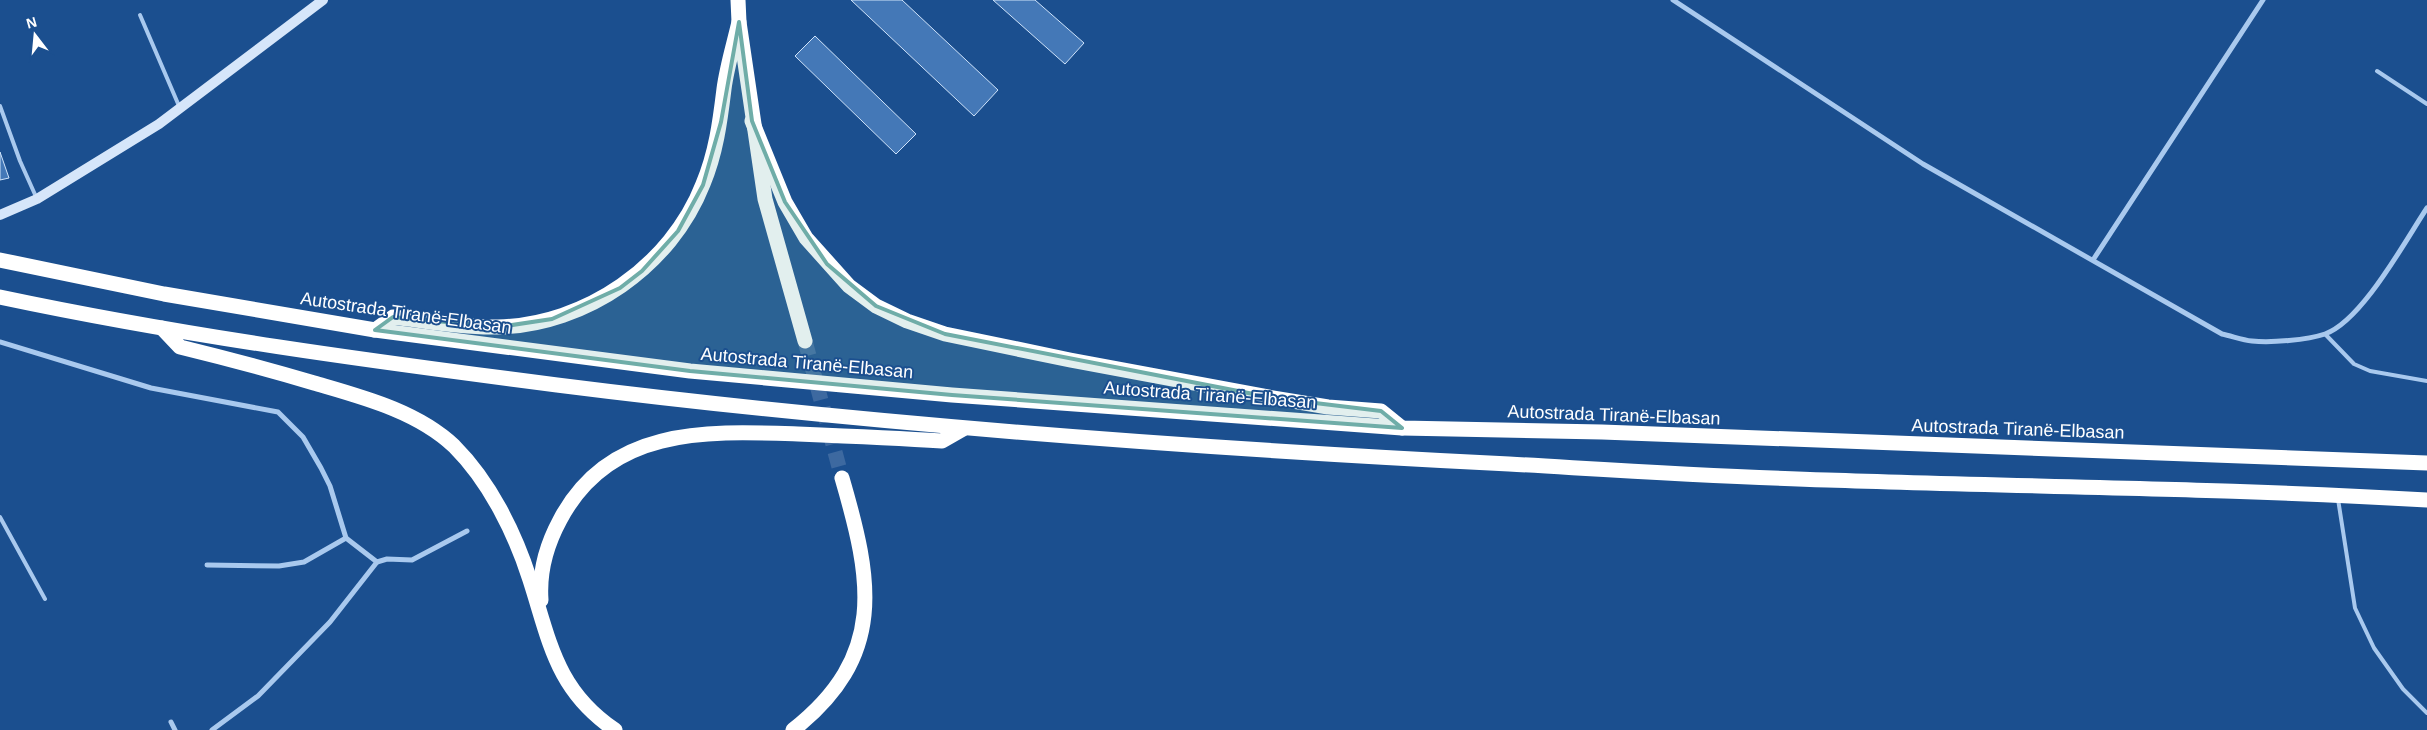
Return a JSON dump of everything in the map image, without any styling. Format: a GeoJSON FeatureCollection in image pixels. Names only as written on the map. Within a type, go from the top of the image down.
{"type":"FeatureCollection","features":[{"type":"Feature","properties":{"kind":"highway"},"geometry":{"type":"LineString","coordinates":[[738,0],[739,22],[752,121],[765,199],[805,341]]}},
{"type":"Feature","properties":{"kind":"highway"},"geometry":{"type":"LineString","coordinates":[[375,330],[393,317],[468,327],[499,327],[552,319],[620,288],[642,271],[678,231],[703,185],[721,122],[724,88],[739,22]]}},
{"type":"Feature","properties":{"kind":"highway"},"geometry":{"type":"LineString","coordinates":[[752,121],[785,202],[806,238],[849,286],[876,306],[907,321],[945,334],[1274,398],[1328,407],[1381,410],[1402,428]]}},
{"type":"Feature","properties":{"kind":"highway","name":"Autostrada Tiranë-Elbasan"},"geometry":{"type":"LineString","coordinates":[[0,260],[164,294],[375,330],[709,372],[952,395],[1402,428],[1602,432],[2427,463]]}},
{"type":"Feature","properties":{"kind":"highway"},"geometry":{"type":"LineString","coordinates":[[0,297],[162,328],[371,361],[689,402],[962,429],[1202,447],[1822,480],[2337,494],[2427,500]]}},
{"type":"Feature","properties":{"kind":"highway"},"geometry":{"type":"LineString","coordinates":[[162,328],[180,347],[349,393],[400,412],[432,430],[453,446],[475,472],[507,524],[524,562],[554,658],[567,682],[581,701],[615,730]]}},
{"type":"Feature","properties":{"kind":"highway"},"geometry":{"type":"LineString","coordinates":[[544,626],[541,578],[554,532],[575,495],[599,472],[629,453],[666,438],[699,433],[773,433],[942,441],[962,429]]}},
{"type":"Feature","properties":{"kind":"highway"},"geometry":{"type":"LineString","coordinates":[[792,730],[828,698],[844,677],[854,655],[861,632],[865,604],[863,559],[842,478]]}},
{"type":"Feature","properties":{"kind":"main road"},"geometry":{"type":"LineString","coordinates":[[0,215],[37,199],[98,164],[180,108],[323,0]]}},
{"type":"Feature","properties":{"kind":"street"},"geometry":{"type":"LineString","coordinates":[[1673,0],[1923,164],[2222,334],[2252,341],[2292,340],[2325,334],[2350,318],[2372,292],[2427,208]]}},
{"type":"Feature","properties":{"kind":"street"},"geometry":{"type":"LineString","coordinates":[[2093,260],[2263,0]]}},
{"type":"Feature","properties":{"kind":"street"},"geometry":{"type":"LineString","coordinates":[[0,342],[151,388],[278,412],[303,437],[321,468],[330,486],[346,538],[377,562]]}},
{"type":"Feature","properties":{"kind":"street"},"geometry":{"type":"LineString","coordinates":[[212,730],[258,696],[330,622],[377,562],[387,559],[412,560],[467,531]]}},
{"type":"Feature","properties":{"kind":"street"},"geometry":{"type":"LineString","coordinates":[[207,565],[279,566],[304,562],[346,538]]}},
{"type":"Feature","properties":{"kind":"street"},"geometry":{"type":"LineString","coordinates":[[171,722],[174,730]]}},
{"type":"Feature","properties":{"kind":"lane"},"geometry":{"type":"LineString","coordinates":[[140,15],[180,108]]}},
{"type":"Feature","properties":{"kind":"lane"},"geometry":{"type":"LineString","coordinates":[[2377,71],[2427,104]]}},
{"type":"Feature","properties":{"kind":"lane"},"geometry":{"type":"LineString","coordinates":[[0,106],[20,161],[37,199]]}},
{"type":"Feature","properties":{"kind":"lane"},"geometry":{"type":"LineString","coordinates":[[0,208],[11,210]]}},
{"type":"Feature","properties":{"kind":"lane"},"geometry":{"type":"LineString","coordinates":[[2325,334],[2354,364],[2370,371],[2427,381]]}},
{"type":"Feature","properties":{"kind":"lane"},"geometry":{"type":"LineString","coordinates":[[2337,494],[2355,608],[2374,648],[2403,689],[2427,713]]}},
{"type":"Feature","properties":{"kind":"lane"},"geometry":{"type":"LineString","coordinates":[[0,517],[45,599]]}},
{"type":"Feature","properties":{"kind":"highlighted area"},"geometry":{"type":"Polygon","coordinates":[[[739,22],[752,121],[785,202],[827,264],[876,306],[945,334],[1274,398],[1381,411],[1402,428],[952,395],[690,371],[375,330],[393,317],[499,327],[552,319],[620,288],[642,271],[678,231],[703,185],[721,122],[739,22]]]}},
{"type":"Feature","properties":{"kind":"building"},"geometry":{"type":"Polygon","coordinates":[[[851,0],[902,0],[998,90],[974,116],[851,0]]]}},
{"type":"Feature","properties":{"kind":"building"},"geometry":{"type":"Polygon","coordinates":[[[993,0],[1035,0],[1084,43],[1065,64],[993,0]]]}},
{"type":"Feature","properties":{"kind":"building"},"geometry":{"type":"Polygon","coordinates":[[[815,36],[916,134],[896,154],[795,56],[815,36]]]}},
{"type":"Feature","properties":{"kind":"building"},"geometry":{"type":"Polygon","coordinates":[[[0,152],[9,178],[0,180],[0,152]]]}},
{"type":"Feature","properties":{"kind":"tunnel"},"geometry":{"type":"LineString","coordinates":[[805,341],[842,478]]}}]}
